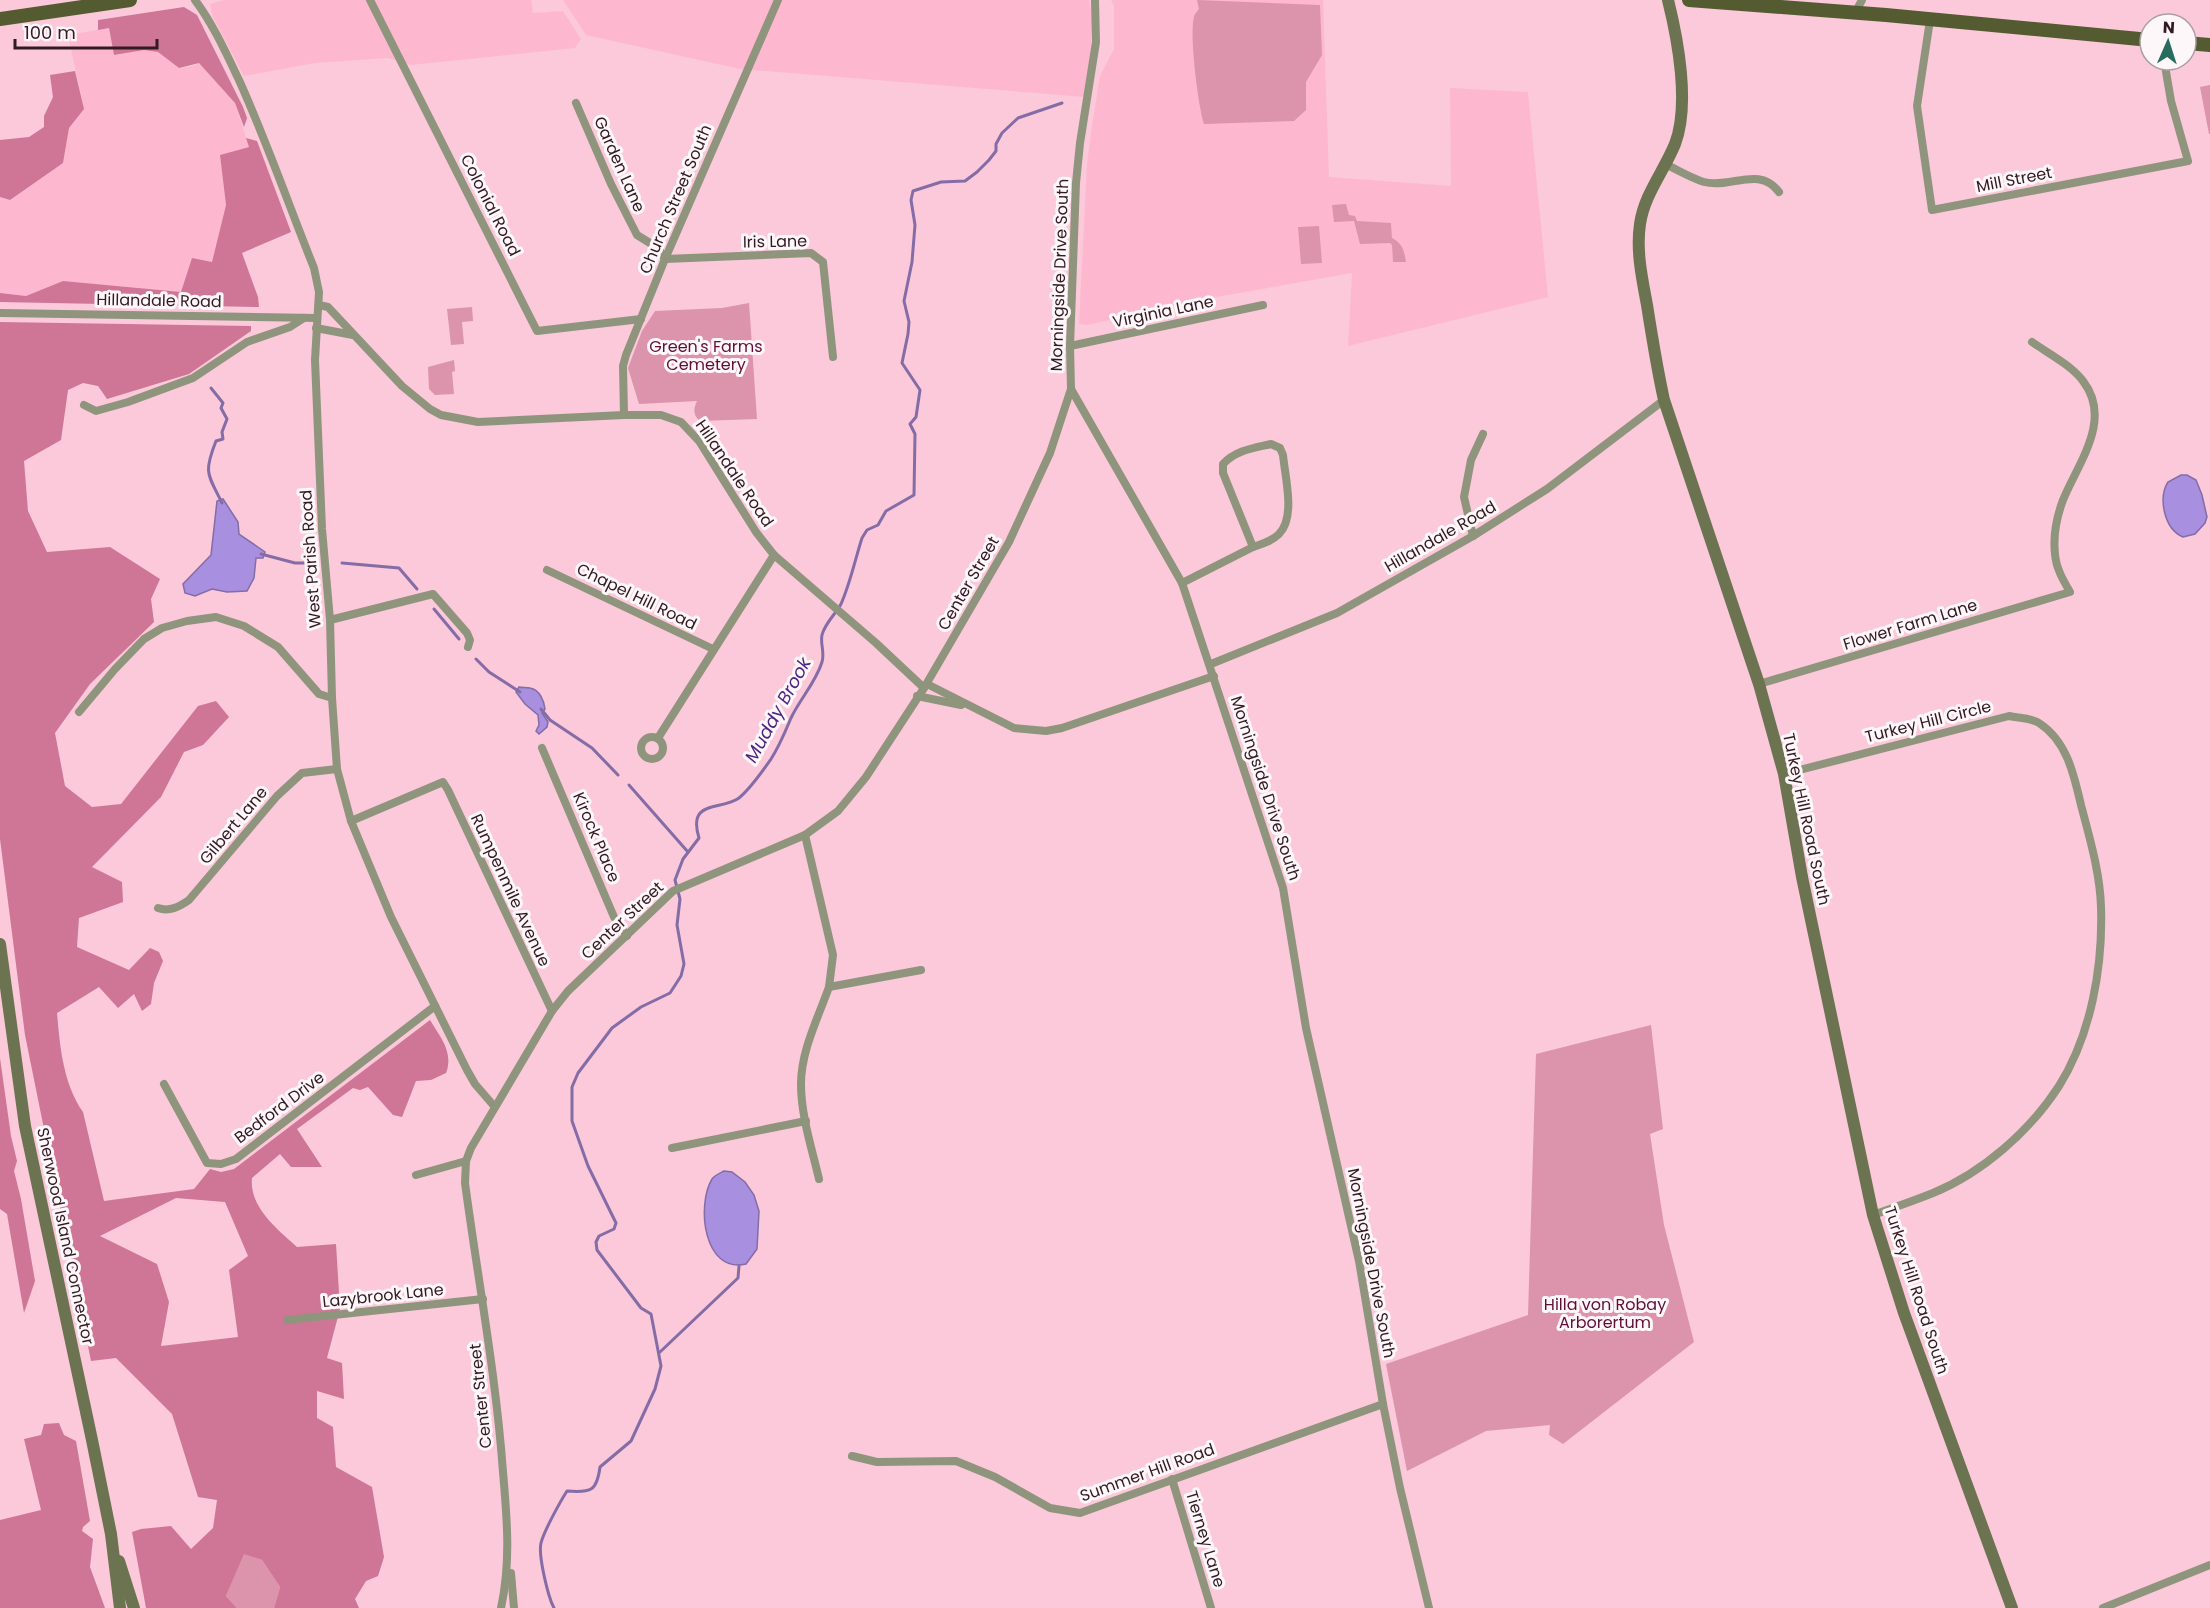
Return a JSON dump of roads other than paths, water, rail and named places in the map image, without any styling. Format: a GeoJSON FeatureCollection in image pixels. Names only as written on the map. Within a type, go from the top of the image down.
{"type":"FeatureCollection","features":[{"type":"Feature","properties":{"kind":"main road"},"geometry":{"type":"LineString","coordinates":[[0,19],[130,0]]}},
{"type":"Feature","properties":{"kind":"main road"},"geometry":{"type":"LineString","coordinates":[[1689,0],[1795,3],[1856,13],[2138,39]]}},
{"type":"Feature","properties":{"kind":"street","name":"West Parish Road"},"geometry":{"type":"LineString","coordinates":[[195,0],[226,53],[254,112],[314,268],[318,284],[319,306],[315,360],[321,512],[330,620],[336,769],[351,821],[391,916],[475,1084],[495,1106]]}},
{"type":"Feature","properties":{"kind":"street","name":"Colonial Road"},"geometry":{"type":"LineString","coordinates":[[370,0],[537,331],[641,319]]}},
{"type":"Feature","properties":{"kind":"street","name":"Church Street South"},"geometry":{"type":"LineString","coordinates":[[624,415],[623,366],[665,259],[778,0]]}},
{"type":"Feature","properties":{"kind":"street","name":"Morningside Drive South"},"geometry":{"type":"LineString","coordinates":[[1095,0],[1096,42],[1077,173],[1070,346],[1071,389],[1182,583],[1211,664],[1283,888],[1306,1028],[1359,1261],[1383,1404],[1400,1488],[1429,1608]]}},
{"type":"Feature","properties":{"kind":"street","name":"Turkey Hill Road South"},"geometry":{"type":"LineString","coordinates":[[1668,0],[1675,38],[1682,104],[1678,133],[1646,202],[1640,220],[1638,240],[1664,400],[1759,684],[1784,774],[1807,898],[1873,1215],[1904,1313],[2012,1608]]}},
{"type":"Feature","properties":{"kind":"street"},"geometry":{"type":"LineString","coordinates":[[1856,13],[1862,0]]}},
{"type":"Feature","properties":{"kind":"street","name":"Mill Street"},"geometry":{"type":"LineString","coordinates":[[1930,20],[1917,106],[1932,210],[2188,161],[2171,101],[2166,72]]}},
{"type":"Feature","properties":{"kind":"street","name":"Garden Lane"},"geometry":{"type":"LineString","coordinates":[[576,103],[611,184],[637,235],[658,248],[665,259]]}},
{"type":"Feature","properties":{"kind":"street"},"geometry":{"type":"LineString","coordinates":[[1665,164],[1704,182],[1720,184],[1759,179],[1772,182],[1779,192]]}},
{"type":"Feature","properties":{"kind":"street","name":"Iris Lane"},"geometry":{"type":"LineString","coordinates":[[665,259],[811,253],[818,256],[823,261],[833,357]]}},
{"type":"Feature","properties":{"kind":"street","name":"Virginia Lane"},"geometry":{"type":"LineString","coordinates":[[1070,346],[1263,305]]}},
{"type":"Feature","properties":{"kind":"street","name":"Hillandale Road"},"geometry":{"type":"LineString","coordinates":[[319,306],[328,307],[402,386],[430,409],[451,418],[494,422],[624,415],[667,416],[681,422],[689,429],[756,532],[774,555],[926,686],[1014,728],[1046,731],[1062,728],[1214,676]]}},
{"type":"Feature","properties":{"kind":"street","name":"Hillandale Road"},"geometry":{"type":"LineString","coordinates":[[0,313],[317,318]]}},
{"type":"Feature","properties":{"kind":"street"},"geometry":{"type":"LineString","coordinates":[[84,405],[96,411],[193,378],[247,342],[290,327],[304,318]]}},
{"type":"Feature","properties":{"kind":"street"},"geometry":{"type":"LineString","coordinates":[[316,328],[353,335]]}},
{"type":"Feature","properties":{"kind":"street","name":"Flower Farm Lane"},"geometry":{"type":"LineString","coordinates":[[1759,684],[2070,592],[2059,571],[2055,554],[2057,520],[2063,500],[2094,430],[2096,414],[2085,383],[2076,373],[2032,342]]}},
{"type":"Feature","properties":{"kind":"street","name":"Center Street"},"geometry":{"type":"LineString","coordinates":[[514,1608],[508,1561],[499,1410],[465,1184],[466,1161],[471,1148],[552,1011],[568,991],[673,891],[805,834],[838,811],[866,777],[917,696],[926,686],[1009,542],[1050,453],[1071,389]]}},
{"type":"Feature","properties":{"kind":"street","name":"Hillandale Road"},"geometry":{"type":"LineString","coordinates":[[1211,664],[1337,613],[1473,536],[1547,489],[1664,400]]}},
{"type":"Feature","properties":{"kind":"street"},"geometry":{"type":"LineString","coordinates":[[1473,536],[1464,497],[1471,460],[1483,434]]}},
{"type":"Feature","properties":{"kind":"street"},"geometry":{"type":"LineString","coordinates":[[1182,583],[1271,540],[1280,533],[1289,514],[1283,455],[1280,448],[1271,444],[1230,456],[1223,464],[1223,473],[1253,547]]}},
{"type":"Feature","properties":{"kind":"street"},"geometry":{"type":"LineString","coordinates":[[658,738],[774,555]]}},
{"type":"Feature","properties":{"kind":"street","name":"Chapel Hill Road"},"geometry":{"type":"LineString","coordinates":[[547,570],[713,649]]}},
{"type":"Feature","properties":{"kind":"street"},"geometry":{"type":"LineString","coordinates":[[330,620],[433,594],[467,633],[470,640],[468,647]]}},
{"type":"Feature","properties":{"kind":"street"},"geometry":{"type":"LineString","coordinates":[[79,712],[144,639],[162,628],[187,621],[216,617],[244,626],[278,646],[319,694],[332,698]]}},
{"type":"Feature","properties":{"kind":"street","name":"Hillandale Road"},"geometry":{"type":"LineString","coordinates":[[917,696],[970,707]]}},
{"type":"Feature","properties":{"kind":"street","name":"Turkey Hill Circle"},"geometry":{"type":"LineString","coordinates":[[1784,774],[2009,716],[2038,722],[2064,746],[2079,794],[2096,865],[2101,907],[2100,943],[2091,1007],[2070,1066],[2058,1087],[2007,1148],[1982,1166],[1935,1192],[1873,1215]]}},
{"type":"Feature","properties":{"kind":"street","name":"Kirock Place"},"geometry":{"type":"LineString","coordinates":[[542,748],[614,917],[627,936]]}},
{"type":"Feature","properties":{"kind":"street","name":"Gilbert Lane"},"geometry":{"type":"LineString","coordinates":[[158,908],[167,910],[189,900],[277,796],[302,772],[336,769]]}},
{"type":"Feature","properties":{"kind":"street","name":"Rumpenmile Avenue"},"geometry":{"type":"LineString","coordinates":[[351,821],[443,782],[552,1011]]}},
{"type":"Feature","properties":{"kind":"street"},"geometry":{"type":"LineString","coordinates":[[805,834],[833,955],[829,987],[806,1050],[801,1084],[806,1121],[819,1179]]}},
{"type":"Feature","properties":{"kind":"street","name":"Sherwood Island Connector"},"geometry":{"type":"LineString","coordinates":[[0,944],[14,1058],[32,1160],[111,1534],[120,1608]]}},
{"type":"Feature","properties":{"kind":"street"},"geometry":{"type":"LineString","coordinates":[[829,987],[921,970]]}},
{"type":"Feature","properties":{"kind":"street","name":"Bedford Drive"},"geometry":{"type":"LineString","coordinates":[[164,1084],[207,1163],[221,1164],[236,1159],[435,1006]]}},
{"type":"Feature","properties":{"kind":"street"},"geometry":{"type":"LineString","coordinates":[[672,1148],[806,1121]]}},
{"type":"Feature","properties":{"kind":"street"},"geometry":{"type":"LineString","coordinates":[[416,1175],[466,1161]]}},
{"type":"Feature","properties":{"kind":"street","name":"Lazybrook Lane"},"geometry":{"type":"LineString","coordinates":[[287,1320],[483,1299]]}},
{"type":"Feature","properties":{"kind":"street","name":"Summer Hill Road"},"geometry":{"type":"LineString","coordinates":[[852,1456],[876,1462],[956,1461],[995,1477],[1050,1508],[1080,1513],[1383,1404]]}},
{"type":"Feature","properties":{"kind":"street","name":"Tierney Lane"},"geometry":{"type":"LineString","coordinates":[[1172,1479],[1211,1608]]}},
{"type":"Feature","properties":{"kind":"street","name":"Sherwood Island Connector"},"geometry":{"type":"LineString","coordinates":[[111,1534],[134,1608]]}},
{"type":"Feature","properties":{"kind":"street","name":"Center Street"},"geometry":{"type":"LineString","coordinates":[[501,1608],[508,1561]]}},
{"type":"Feature","properties":{"kind":"street"},"geometry":{"type":"LineString","coordinates":[[2103,1608],[2210,1565]]}},
{"type":"Feature","properties":{"kind":"waterway","name":"Muddy Brook"},"geometry":{"type":"LineString","coordinates":[[554,1608],[546,1586],[540,1549],[545,1531],[567,1491],[587,1491],[595,1486],[600,1467],[631,1441],[655,1389],[661,1366],[651,1314],[641,1308],[597,1250],[596,1242],[599,1236],[614,1229],[616,1223],[588,1166],[572,1121],[572,1087],[578,1073],[612,1028],[641,1007],[670,993],[681,976],[684,964],[677,925],[680,899],[675,880],[683,859],[699,838],[698,817],[708,808],[739,798],[752,785],[771,759],[819,669],[823,658],[822,635],[844,596],[862,538],[867,530],[878,525],[886,511],[914,495],[915,434],[910,424],[916,417],[920,390],[902,363],[909,322],[904,301],[912,262],[915,225],[911,200],[913,191],[941,182],[965,181],[989,160],[996,151],[996,144],[1002,133],[1018,118],[1062,103]]}},
{"type":"Feature","properties":{"kind":"waterway"},"geometry":{"type":"LineString","coordinates":[[211,388],[223,403],[221,408],[227,419],[222,432],[223,439],[216,441],[208,467],[222,503]]}},
{"type":"Feature","properties":{"kind":"waterway"},"geometry":{"type":"LineString","coordinates":[[261,554],[295,563],[309,563]]}},
{"type":"Feature","properties":{"kind":"waterway"},"geometry":{"type":"LineString","coordinates":[[342,563],[399,568],[417,589]]}},
{"type":"Feature","properties":{"kind":"waterway"},"geometry":{"type":"LineString","coordinates":[[434,609],[459,639]]}},
{"type":"Feature","properties":{"kind":"waterway"},"geometry":{"type":"LineString","coordinates":[[476,659],[489,672],[520,692]]}},
{"type":"Feature","properties":{"kind":"waterway"},"geometry":{"type":"LineString","coordinates":[[541,709],[550,720],[592,748],[618,775]]}},
{"type":"Feature","properties":{"kind":"waterway"},"geometry":{"type":"LineString","coordinates":[[629,785],[688,852]]}},
{"type":"Feature","properties":{"kind":"waterway"},"geometry":{"type":"LineString","coordinates":[[660,1352],[738,1278],[739,1266]]}},
{"type":"Feature","properties":{"kind":"park label","name":"Green's Farms Cemetery"},"geometry":{"type":"Point","coordinates":[706,355]}},
{"type":"Feature","properties":{"kind":"park label","name":"Hilla von Robay Arborertum"},"geometry":{"type":"Point","coordinates":[1605,1313]}}]}
